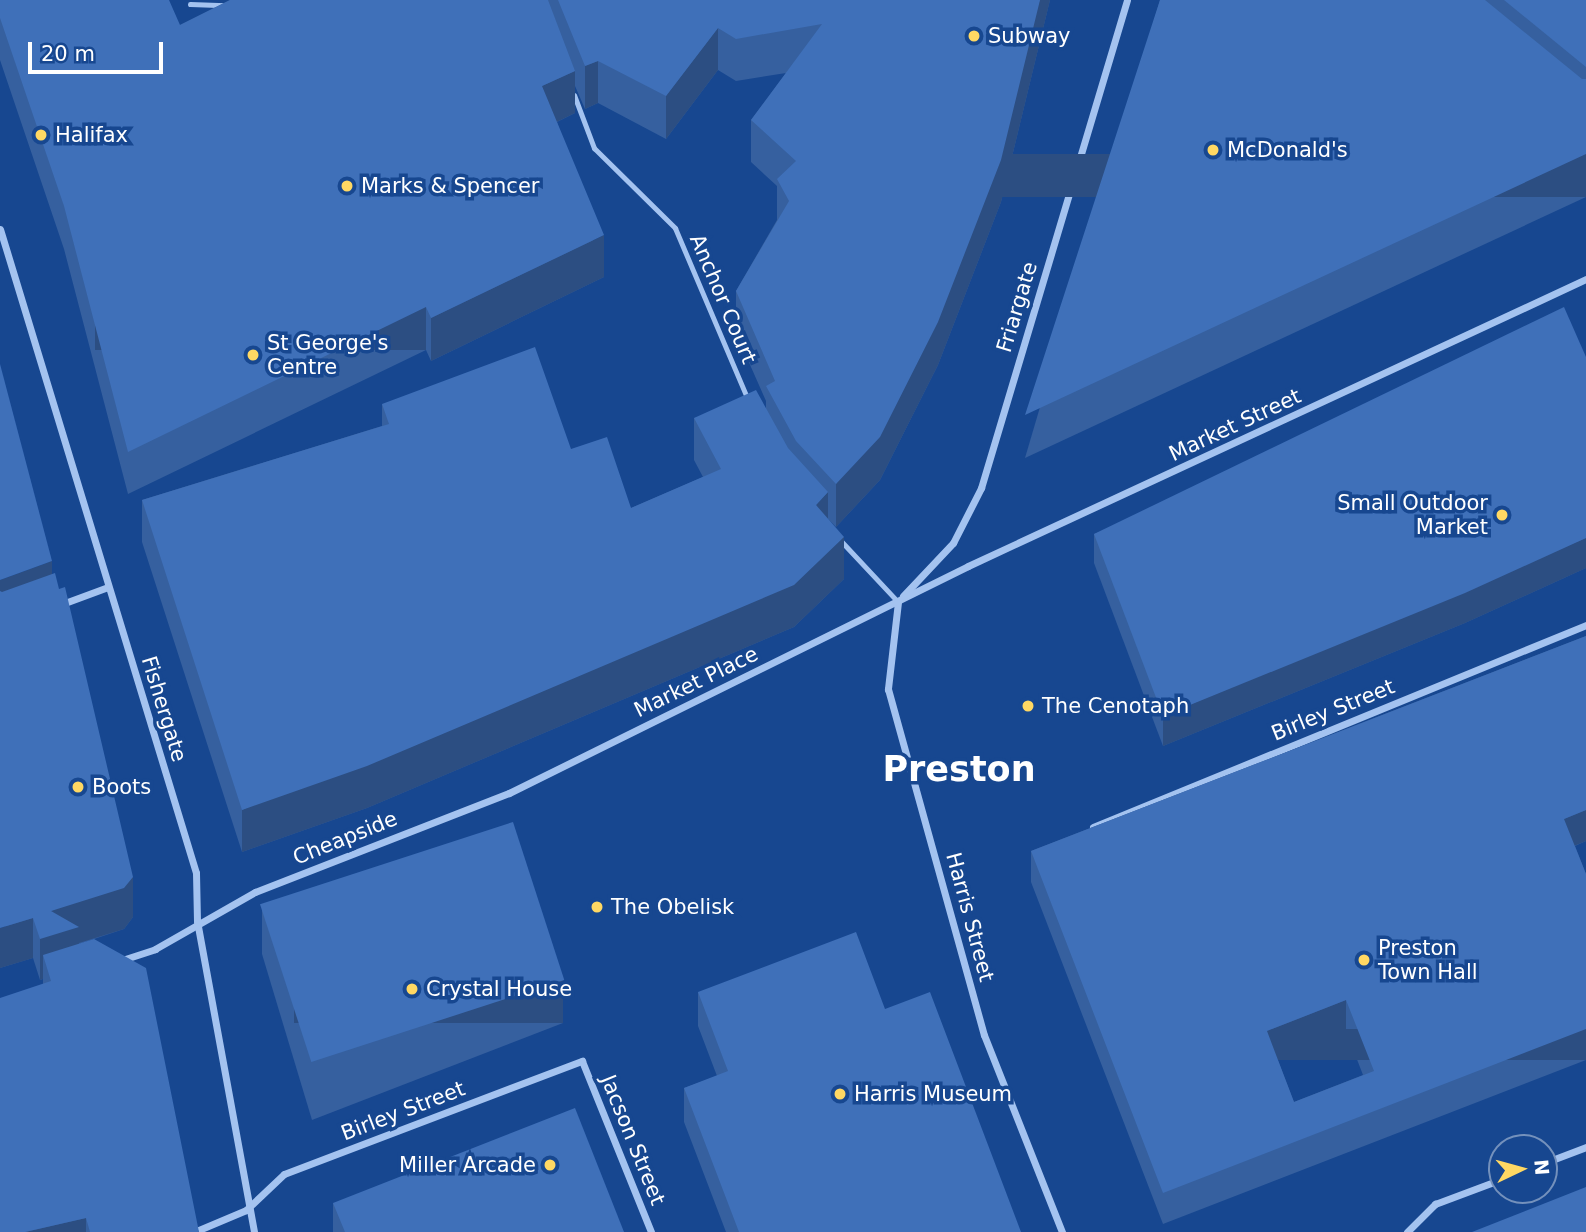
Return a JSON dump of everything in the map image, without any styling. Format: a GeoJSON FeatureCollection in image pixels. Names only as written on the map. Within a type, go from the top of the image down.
{"type":"FeatureCollection","features":[{"type":"Feature","properties":{"kind":"street","name":"Friargate"},"geometry":{"type":"LineString","coordinates":[[898,602],[953,542],[981,488],[1127,0]]}},
{"type":"Feature","properties":{"kind":"street","name":"Fishergate"},"geometry":{"type":"LineString","coordinates":[[0,229],[196,873],[197,921],[246,1210],[254,1232]]}},
{"type":"Feature","properties":{"kind":"street","name":"Market Street"},"geometry":{"type":"LineString","coordinates":[[898,602],[1586,280]]}},
{"type":"Feature","properties":{"kind":"street"},"geometry":{"type":"LineString","coordinates":[[53,608],[108,587]]}},
{"type":"Feature","properties":{"kind":"street","name":"Market Place"},"geometry":{"type":"LineString","coordinates":[[509,793],[898,602]]}},
{"type":"Feature","properties":{"kind":"street","name":"Harris Street"},"geometry":{"type":"LineString","coordinates":[[898,602],[888,690],[984,1035],[1062,1232]]}},
{"type":"Feature","properties":{"kind":"street","name":"Birley Street"},"geometry":{"type":"LineString","coordinates":[[1093,827],[1586,625]]}},
{"type":"Feature","properties":{"kind":"street","name":"Cheapside"},"geometry":{"type":"LineString","coordinates":[[102,966],[155,949],[197,921],[509,793]]}},
{"type":"Feature","properties":{"kind":"street","name":"Birley Street"},"geometry":{"type":"LineString","coordinates":[[246,1210],[284,1174],[582,1061]]}},
{"type":"Feature","properties":{"kind":"street","name":"Jacson Street"},"geometry":{"type":"LineString","coordinates":[[582,1061],[651,1232]]}},
{"type":"Feature","properties":{"kind":"street"},"geometry":{"type":"LineString","coordinates":[[1558,1158],[1586,1147]]}},
{"type":"Feature","properties":{"kind":"street"},"geometry":{"type":"LineString","coordinates":[[1407,1232],[1436,1204],[1488,1184]]}},
{"type":"Feature","properties":{"kind":"street"},"geometry":{"type":"LineString","coordinates":[[194,1232],[246,1210]]}},
{"type":"Feature","properties":{"kind":"lane"},"geometry":{"type":"LineString","coordinates":[[190,4],[230,5]]}},
{"type":"Feature","properties":{"kind":"lane","name":"Anchor Court"},"geometry":{"type":"LineString","coordinates":[[570,86],[594,148],[675,228],[754,415]]}},
{"type":"Feature","properties":{"kind":"lane"},"geometry":{"type":"LineString","coordinates":[[836,535],[898,602]]}},
{"type":"Feature","properties":{"kind":"building","name":"St George's Centre"},"geometry":{"type":"Polygon","coordinates":[[[0,0],[169,0],[180,25],[230,0],[548,0],[575,71],[542,86],[604,235],[431,318],[426,307],[128,452],[64,206],[0,18],[0,0]]]}},
{"type":"Feature","properties":{"kind":"building"},"geometry":{"type":"Polygon","coordinates":[[[558,0],[1040,0],[1001,160],[938,322],[880,437],[836,484],[796,441],[766,386],[775,381],[736,291],[789,201],[777,179],[796,161],[751,120],[822,24],[736,39],[718,28],[666,96],[598,61],[585,66],[558,0]]]}},
{"type":"Feature","properties":{"kind":"building"},"geometry":{"type":"Polygon","coordinates":[[[1160,0],[1485,0],[1582,79],[1586,79],[1586,154],[1025,415],[1160,0]]]}},
{"type":"Feature","properties":{"kind":"building"},"geometry":{"type":"Polygon","coordinates":[[[1504,0],[1586,0],[1586,67],[1504,0]]]}},
{"type":"Feature","properties":{"kind":"building"},"geometry":{"type":"Polygon","coordinates":[[[1564,307],[1586,357],[1586,538],[1465,593],[1163,716],[1094,534],[1564,307]]]}},
{"type":"Feature","properties":{"kind":"building"},"geometry":{"type":"Polygon","coordinates":[[[535,347],[571,449],[607,437],[631,508],[721,469],[694,418],[756,390],[788,448],[828,492],[816,505],[844,537],[794,585],[367,766],[242,810],[142,500],[389,424],[382,404],[535,347]]]}},
{"type":"Feature","properties":{"kind":"building"},"geometry":{"type":"Polygon","coordinates":[[[0,364],[52,561],[0,580],[0,364]]]}},
{"type":"Feature","properties":{"kind":"building"},"geometry":{"type":"Polygon","coordinates":[[[55,573],[59,589],[65,587],[133,877],[124,888],[51,911],[79,927],[40,939],[33,918],[0,928],[0,591],[55,573]]]}},
{"type":"Feature","properties":{"kind":"building"},"geometry":{"type":"Polygon","coordinates":[[[1586,636],[1586,810],[1564,819],[1586,874],[1586,1029],[1163,1193],[1031,851],[1586,636]],[[1346,1000],[1267,1031],[1294,1102],[1374,1071],[1346,1000]]]}},
{"type":"Feature","properties":{"kind":"building","name":"Crystal House"},"geometry":{"type":"Polygon","coordinates":[[[513,822],[564,980],[311,1062],[260,904],[513,822]]]}},
{"type":"Feature","properties":{"kind":"building","name":"Harris Museum"},"geometry":{"type":"Polygon","coordinates":[[[856,932],[885,1009],[930,992],[1021,1232],[739,1232],[684,1088],[728,1071],[698,992],[856,932]]]}},
{"type":"Feature","properties":{"kind":"building"},"geometry":{"type":"Polygon","coordinates":[[[94,939],[146,968],[199,1232],[90,1232],[86,1218],[25,1232],[0,1232],[0,998],[51,981],[43,955],[94,939]]]}},
{"type":"Feature","properties":{"kind":"building"},"geometry":{"type":"Polygon","coordinates":[[[575,1108],[624,1232],[345,1232],[333,1203],[575,1108]]]}},
{"type":"Feature","properties":{"kind":"building"},"geometry":{"type":"Polygon","coordinates":[[[1586,1187],[1586,1232],[1472,1232],[1543,1204],[1558,1204],[1558,1198],[1586,1187]]]}},
{"type":"Feature","properties":{"kind":"place","name":"Subway"},"geometry":{"type":"Point","coordinates":[974,36]}},
{"type":"Feature","properties":{"kind":"place","name":"Halifax"},"geometry":{"type":"Point","coordinates":[41,135]}},
{"type":"Feature","properties":{"kind":"place","name":"McDonald's"},"geometry":{"type":"Point","coordinates":[1213,150]}},
{"type":"Feature","properties":{"kind":"place","name":"Marks & Spencer"},"geometry":{"type":"Point","coordinates":[347,186]}},
{"type":"Feature","properties":{"kind":"place","name":"St George's Centre"},"geometry":{"type":"Point","coordinates":[253,355]}},
{"type":"Feature","properties":{"kind":"place","name":"Small Outdoor Market"},"geometry":{"type":"Point","coordinates":[1502,515]}},
{"type":"Feature","properties":{"kind":"place","name":"The Cenotaph"},"geometry":{"type":"Point","coordinates":[1028,706]}},
{"type":"Feature","properties":{"kind":"place","name":"Boots"},"geometry":{"type":"Point","coordinates":[78,787]}},
{"type":"Feature","properties":{"kind":"place","name":"The Obelisk"},"geometry":{"type":"Point","coordinates":[597,907]}},
{"type":"Feature","properties":{"kind":"place","name":"Preston Town Hall"},"geometry":{"type":"Point","coordinates":[1364,960]}},
{"type":"Feature","properties":{"kind":"place","name":"Crystal House"},"geometry":{"type":"Point","coordinates":[412,989]}},
{"type":"Feature","properties":{"kind":"place","name":"Harris Museum"},"geometry":{"type":"Point","coordinates":[840,1094]}},
{"type":"Feature","properties":{"kind":"place","name":"Miller Arcade"},"geometry":{"type":"Point","coordinates":[550,1165]}},
{"type":"Feature","properties":{"kind":"district","name":"Preston"},"geometry":{"type":"Point","coordinates":[959,769]}}]}
